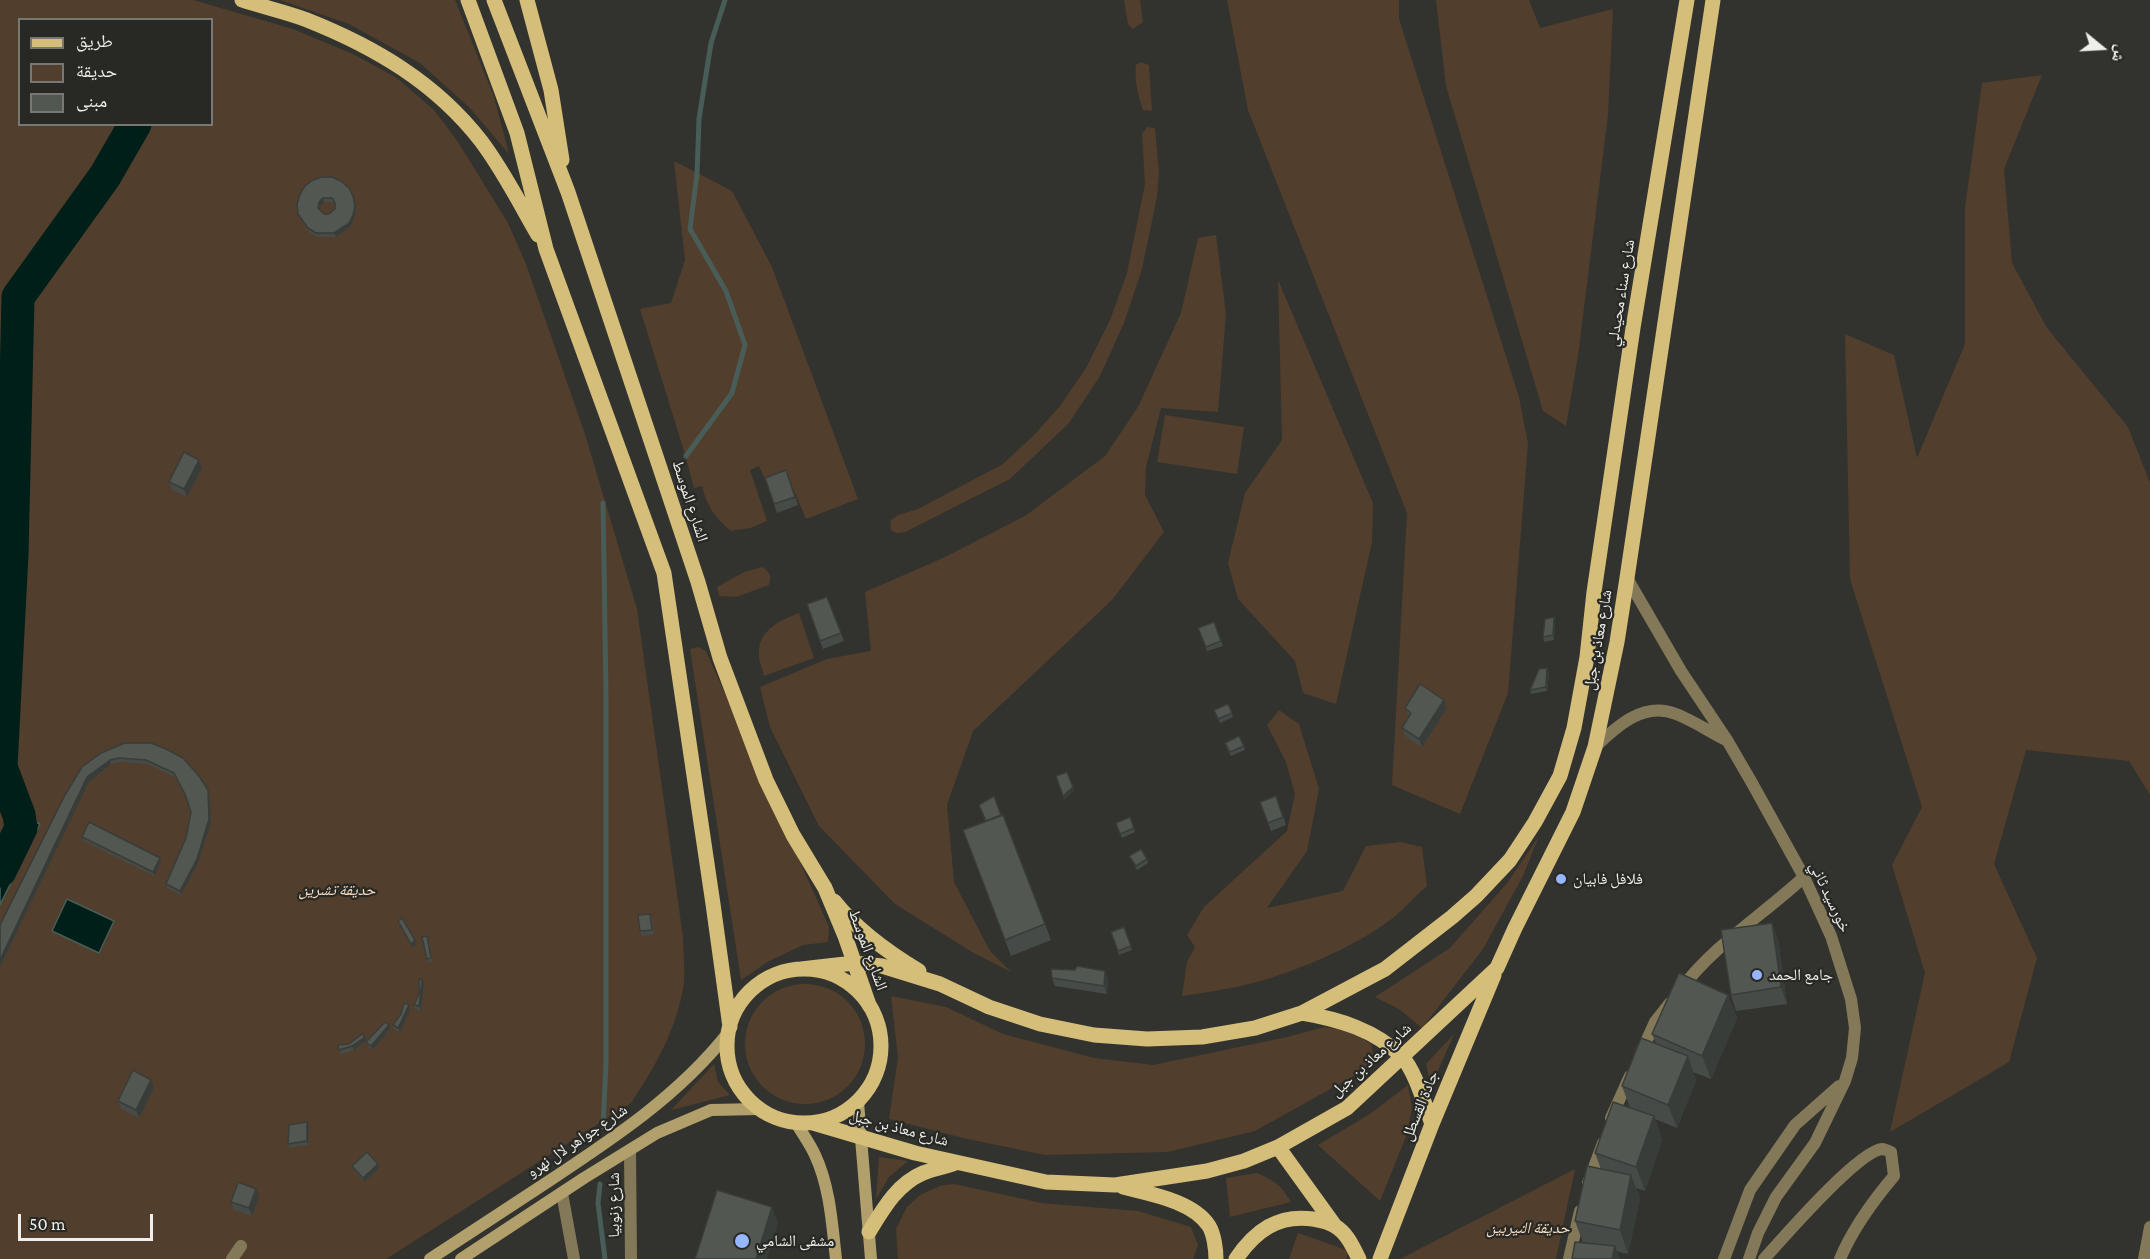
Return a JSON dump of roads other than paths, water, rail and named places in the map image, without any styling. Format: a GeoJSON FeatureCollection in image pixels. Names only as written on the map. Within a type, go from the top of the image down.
{"type":"FeatureCollection","features":[{"type":"Feature","properties":{"kind":"main road"},"geometry":{"type":"LineString","coordinates":[[242,0],[305,19],[359,43],[408,71],[445,102],[481,142],[546,249]]}},
{"type":"Feature","properties":{"kind":"main road"},"geometry":{"type":"LineString","coordinates":[[468,0],[517,133],[546,249],[663,573],[713,904],[729,1030],[727,1050],[732,1072],[743,1093],[759,1109],[777,1118],[796,1123],[813,1123],[845,1112],[858,1102],[871,1085],[879,1066],[881,1045],[878,1024],[869,1005],[857,989],[821,970],[801,969],[777,974],[756,986],[739,1005],[729,1030]]}},
{"type":"Feature","properties":{"kind":"main road","name":"الشارع الموسط"},"geometry":{"type":"LineString","coordinates":[[494,0],[568,192],[698,582],[720,658],[766,780],[793,835],[825,888],[869,1005]]}},
{"type":"Feature","properties":{"kind":"main road"},"geometry":{"type":"LineString","coordinates":[[527,0],[551,90],[568,192]]}},
{"type":"Feature","properties":{"kind":"main road","name":"شارع سناء محيدلي"},"geometry":{"type":"LineString","coordinates":[[1594,592],[1633,328],[1687,0]]}},
{"type":"Feature","properties":{"kind":"main road"},"geometry":{"type":"LineString","coordinates":[[1627,578],[1713,0]]}},
{"type":"Feature","properties":{"kind":"main road","name":"شارع معاذ بن جبل"},"geometry":{"type":"LineString","coordinates":[[813,1123],[861,1138],[1046,1182],[1115,1185],[1207,1171],[1244,1161],[1278,1147],[1347,1108],[1497,968],[1573,812],[1595,747],[1617,642],[1627,578]]}},
{"type":"Feature","properties":{"kind":"main road","name":"شارع معاذ بن جبل"},"geometry":{"type":"LineString","coordinates":[[801,969],[854,963],[902,971],[940,984],[989,1007],[1040,1024],[1094,1035],[1148,1039],[1202,1037],[1255,1028],[1302,1013],[1385,969],[1452,917],[1476,896],[1510,860],[1535,822],[1560,776],[1574,728],[1587,657],[1594,592]]}},
{"type":"Feature","properties":{"kind":"main road"},"geometry":{"type":"LineString","coordinates":[[825,888],[841,909],[872,937],[905,962],[940,984]]}},
{"type":"Feature","properties":{"kind":"main road","name":"جادة القسطل"},"geometry":{"type":"LineString","coordinates":[[1380,1259],[1431,1124],[1497,968]]}},
{"type":"Feature","properties":{"kind":"main road"},"geometry":{"type":"LineString","coordinates":[[1302,1013],[1335,1019],[1360,1029],[1403,1058],[1416,1082],[1431,1124]]}},
{"type":"Feature","properties":{"kind":"main road","name":"شارع جواهر لال نهرو"},"geometry":{"type":"LineString","coordinates":[[430,1259],[627,1130],[712,1054],[729,1030]]}},
{"type":"Feature","properties":{"kind":"main road"},"geometry":{"type":"LineString","coordinates":[[858,1102],[871,1259]]}},
{"type":"Feature","properties":{"kind":"main road"},"geometry":{"type":"LineString","coordinates":[[461,1259],[657,1133],[711,1110],[759,1109]]}},
{"type":"Feature","properties":{"kind":"main road"},"geometry":{"type":"LineString","coordinates":[[796,1123],[815,1154],[826,1187],[836,1259]]}},
{"type":"Feature","properties":{"kind":"main road"},"geometry":{"type":"LineString","coordinates":[[1278,1147],[1335,1226],[1347,1238],[1359,1259]]}},
{"type":"Feature","properties":{"kind":"main road"},"geometry":{"type":"LineString","coordinates":[[869,1232],[885,1206],[901,1187],[922,1174],[958,1162]]}},
{"type":"Feature","properties":{"kind":"main road"},"geometry":{"type":"LineString","coordinates":[[1115,1185],[1166,1198],[1190,1209],[1209,1227],[1216,1259]]}},
{"type":"Feature","properties":{"kind":"main road"},"geometry":{"type":"LineString","coordinates":[[1236,1259],[1257,1234],[1281,1220],[1300,1217],[1319,1220],[1335,1226]]}},
{"type":"Feature","properties":{"kind":"street","name":"خورسيد ثاني"},"geometry":{"type":"LineString","coordinates":[[1627,578],[1681,671],[1727,740],[1804,877],[1831,936],[1851,999],[1855,1028],[1852,1058],[1845,1081],[1815,1143],[1776,1197],[1758,1233],[1749,1259]]}},
{"type":"Feature","properties":{"kind":"street"},"geometry":{"type":"LineString","coordinates":[[1595,747],[1631,717],[1654,712],[1676,714],[1727,740]]}},
{"type":"Feature","properties":{"kind":"street"},"geometry":{"type":"LineString","coordinates":[[1569,1259],[1583,1199],[1607,1131],[1655,1022],[1690,976],[1737,932],[1804,877]]}},
{"type":"Feature","properties":{"kind":"street"},"geometry":{"type":"LineString","coordinates":[[1724,1259],[1750,1190],[1795,1125],[1845,1081]]}},
{"type":"Feature","properties":{"kind":"street"},"geometry":{"type":"LineString","coordinates":[[1764,1259],[1831,1185],[1872,1154],[1882,1149],[1891,1152],[1894,1176],[1868,1207],[1840,1259]]}},
{"type":"Feature","properties":{"kind":"street","name":"شارع زنوبيا"},"geometry":{"type":"LineString","coordinates":[[630,1150],[631,1259]]}},
{"type":"Feature","properties":{"kind":"street"},"geometry":{"type":"LineString","coordinates":[[562,1193],[574,1259]]}},
{"type":"Feature","properties":{"kind":"street"},"geometry":{"type":"LineString","coordinates":[[2144,1259],[2150,1227]]}},
{"type":"Feature","properties":{"kind":"street"},"geometry":{"type":"LineString","coordinates":[[232,1259],[242,1246]]}},
{"type":"Feature","properties":{"kind":"water"},"geometry":{"type":"Polygon","coordinates":[[[25,818],[40,824],[0,905],[0,841],[9,820],[25,818]]]}},
{"type":"Feature","properties":{"kind":"water"},"geometry":{"type":"Polygon","coordinates":[[[67,899],[114,921],[99,953],[52,931],[67,899]]]}},
{"type":"Feature","properties":{"kind":"waterway"},"geometry":{"type":"LineString","coordinates":[[686,456],[732,393],[745,345],[726,291],[690,229],[697,174],[699,119],[711,43],[725,0]]}},
{"type":"Feature","properties":{"kind":"waterway"},"geometry":{"type":"LineString","coordinates":[[0,871],[21,828],[19,815],[1,767],[12,554],[18,297],[105,176],[134,126]]}},
{"type":"Feature","properties":{"kind":"waterway"},"geometry":{"type":"LineString","coordinates":[[603,503],[606,695],[606,1063],[603,1127]]}},
{"type":"Feature","properties":{"kind":"waterway"},"geometry":{"type":"LineString","coordinates":[[600,1184],[598,1203],[605,1259]]}},
{"type":"Feature","properties":{"kind":"place","name":"فلافل فابيان"},"geometry":{"type":"Point","coordinates":[1561,879]}},
{"type":"Feature","properties":{"kind":"place","name":"جامع الحمد"},"geometry":{"type":"Point","coordinates":[1757,975]}},
{"type":"Feature","properties":{"kind":"place","name":"مشفى الشامي"},"geometry":{"type":"Point","coordinates":[742,1241]}},
{"type":"Feature","properties":{"kind":"park label","name":"حديقة تشرين"},"geometry":{"type":"Point","coordinates":[337,890]}},
{"type":"Feature","properties":{"kind":"park label","name":"حديقة النيربين"},"geometry":{"type":"Point","coordinates":[1528,1228]}}]}
